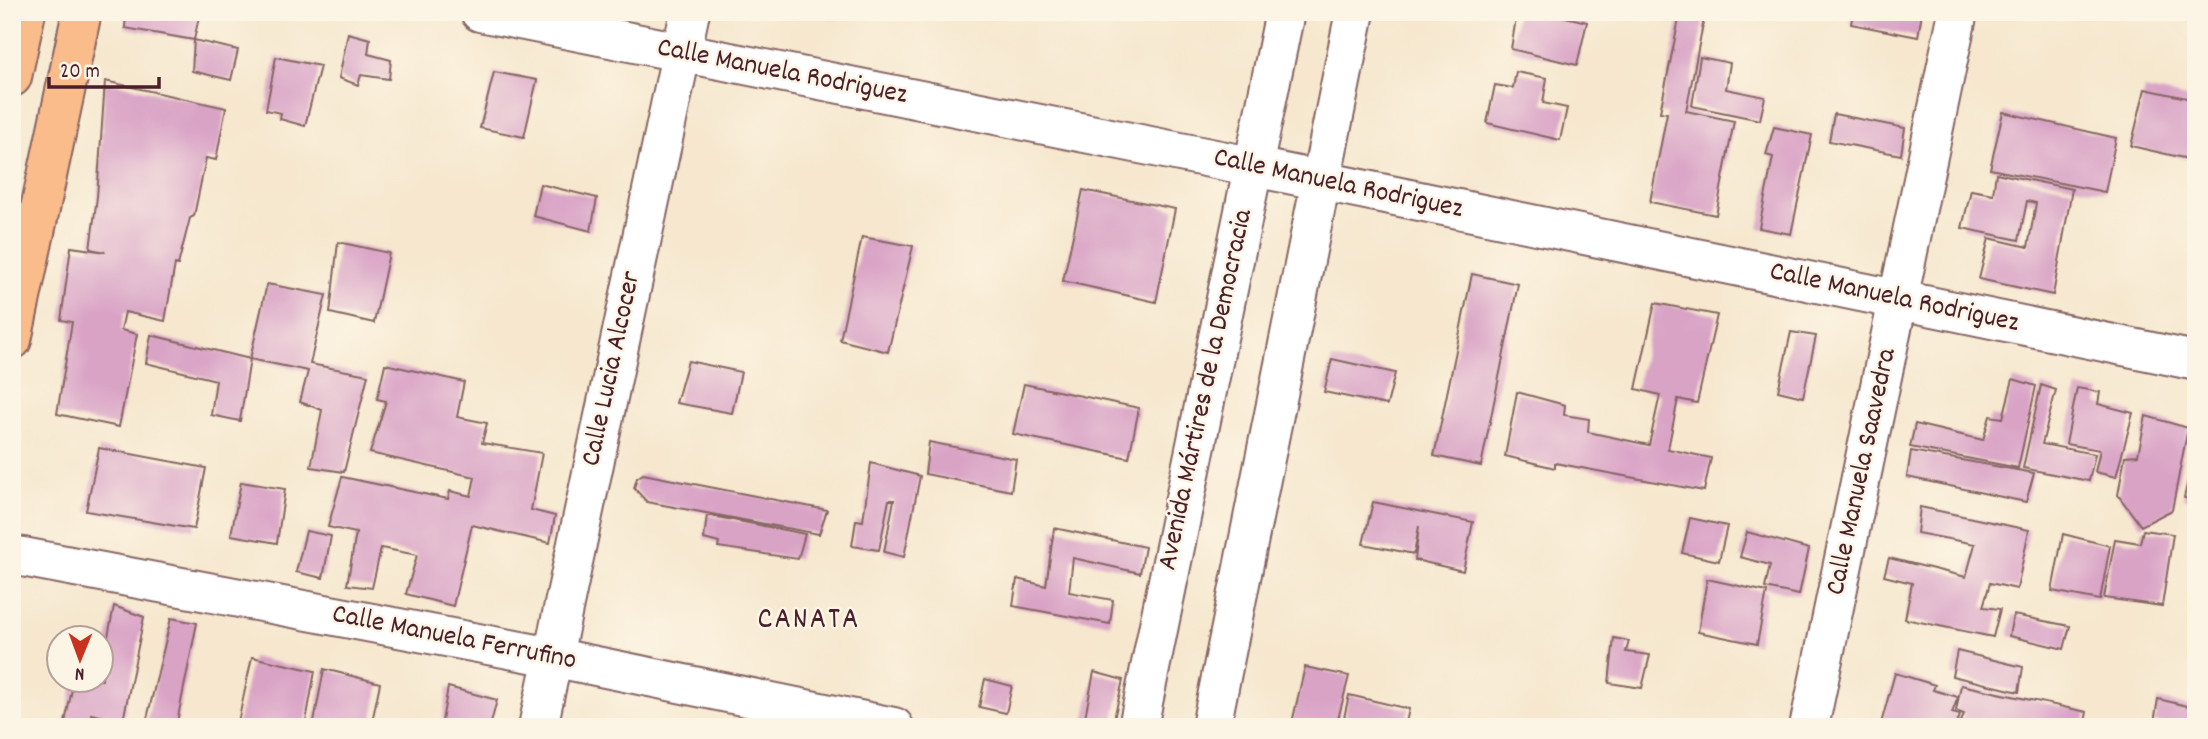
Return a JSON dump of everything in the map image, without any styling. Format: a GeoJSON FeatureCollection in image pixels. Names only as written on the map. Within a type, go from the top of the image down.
{"type":"FeatureCollection","features":[{"type":"Feature","properties":{"kind":"main road"},"geometry":{"type":"LineString","coordinates":[[12,77],[26,12]]}},
{"type":"Feature","properties":{"kind":"main road"},"geometry":{"type":"LineString","coordinates":[[12,340],[82,12]]}},
{"type":"Feature","properties":{"kind":"street","name":"Calle Manuela Rodriguez"},"geometry":{"type":"LineString","coordinates":[[480,12],[1253,167],[2196,361]]}},
{"type":"Feature","properties":{"kind":"street","name":"Calle Lucia Alcocer"},"geometry":{"type":"LineString","coordinates":[[538,727],[690,12]]}},
{"type":"Feature","properties":{"kind":"street","name":"Avenida Mártires de la Democracia"},"geometry":{"type":"LineString","coordinates":[[1138,727],[1284,12]]}},
{"type":"Feature","properties":{"kind":"street"},"geometry":{"type":"LineString","coordinates":[[1211,727],[1355,12]]}},
{"type":"Feature","properties":{"kind":"street","name":"Calle Manuela Saavedra"},"geometry":{"type":"LineString","coordinates":[[1809,727],[1958,12]]}},
{"type":"Feature","properties":{"kind":"street","name":"Calle Manuela Ferrufino"},"geometry":{"type":"LineString","coordinates":[[12,555],[552,657],[894,727]]}},
{"type":"Feature","properties":{"kind":"building"},"geometry":{"type":"Polygon","coordinates":[[[126,12],[200,12],[194,40],[125,28],[126,12]]]}},
{"type":"Feature","properties":{"kind":"building"},"geometry":{"type":"Polygon","coordinates":[[[800,12],[838,12],[837,19],[800,12]]]}},
{"type":"Feature","properties":{"kind":"building"},"geometry":{"type":"Polygon","coordinates":[[[1517,12],[1544,12],[1587,22],[1577,65],[1511,49],[1517,12]]]}},
{"type":"Feature","properties":{"kind":"building"},"geometry":{"type":"Polygon","coordinates":[[[1853,12],[1922,12],[1918,37],[1851,24],[1853,12]]]}},
{"type":"Feature","properties":{"kind":"building"},"geometry":{"type":"Polygon","coordinates":[[[1680,14],[1704,19],[1686,111],[1734,121],[1716,215],[1650,202],[1667,113],[1660,112],[1680,14]]]}},
{"type":"Feature","properties":{"kind":"building"},"geometry":{"type":"Polygon","coordinates":[[[348,33],[370,39],[368,54],[391,60],[389,79],[361,75],[358,85],[339,78],[348,33]]]}},
{"type":"Feature","properties":{"kind":"building"},"geometry":{"type":"Polygon","coordinates":[[[194,40],[238,50],[231,80],[192,71],[194,40]]]}},
{"type":"Feature","properties":{"kind":"building"},"geometry":{"type":"Polygon","coordinates":[[[276,57],[320,66],[305,126],[280,119],[281,113],[266,110],[276,57]]]}},
{"type":"Feature","properties":{"kind":"building"},"geometry":{"type":"Polygon","coordinates":[[[1700,57],[1730,63],[1726,89],[1765,97],[1760,120],[1692,106],[1700,57]]]}},
{"type":"Feature","properties":{"kind":"building"},"geometry":{"type":"Polygon","coordinates":[[[494,72],[537,80],[524,137],[480,128],[494,72]]]}},
{"type":"Feature","properties":{"kind":"building"},"geometry":{"type":"Polygon","coordinates":[[[1516,72],[1547,78],[1543,103],[1567,108],[1560,140],[1487,123],[1495,85],[1513,88],[1516,72]]]}},
{"type":"Feature","properties":{"kind":"building"},"geometry":{"type":"Polygon","coordinates":[[[105,81],[226,108],[216,160],[206,158],[194,216],[190,218],[178,265],[175,264],[165,321],[125,312],[121,330],[137,334],[119,427],[57,414],[72,322],[61,320],[71,247],[106,252],[90,249],[97,197],[105,81]]]}},
{"type":"Feature","properties":{"kind":"building"},"geometry":{"type":"Polygon","coordinates":[[[2145,89],[2196,100],[2196,126],[2188,159],[2131,146],[2145,89]]]}},
{"type":"Feature","properties":{"kind":"building"},"geometry":{"type":"Polygon","coordinates":[[[2003,112],[2116,138],[2105,192],[1990,169],[2003,112]]]}},
{"type":"Feature","properties":{"kind":"building"},"geometry":{"type":"Polygon","coordinates":[[[1834,114],[1905,128],[1901,155],[1829,141],[1834,114]]]}},
{"type":"Feature","properties":{"kind":"building"},"geometry":{"type":"Polygon","coordinates":[[[1774,127],[1812,135],[1791,234],[1759,228],[1773,157],[1766,155],[1774,127]]]}},
{"type":"Feature","properties":{"kind":"building"},"geometry":{"type":"Polygon","coordinates":[[[1996,173],[2072,189],[2053,295],[1979,279],[1989,238],[2028,247],[2036,203],[2027,201],[2019,240],[1962,228],[1971,190],[1993,194],[1996,173]]]}},
{"type":"Feature","properties":{"kind":"building"},"geometry":{"type":"Polygon","coordinates":[[[540,184],[597,198],[591,231],[533,216],[540,184]]]}},
{"type":"Feature","properties":{"kind":"building"},"geometry":{"type":"Polygon","coordinates":[[[1083,190],[1175,209],[1156,302],[1063,281],[1083,190]]]}},
{"type":"Feature","properties":{"kind":"building"},"geometry":{"type":"Polygon","coordinates":[[[862,237],[913,246],[888,352],[840,340],[862,237]]]}},
{"type":"Feature","properties":{"kind":"building"},"geometry":{"type":"Polygon","coordinates":[[[338,242],[389,253],[374,323],[330,313],[338,242]]]}},
{"type":"Feature","properties":{"kind":"building"},"geometry":{"type":"Polygon","coordinates":[[[1472,274],[1518,284],[1481,466],[1434,456],[1472,274]]]}},
{"type":"Feature","properties":{"kind":"building"},"geometry":{"type":"Polygon","coordinates":[[[267,284],[326,295],[310,364],[368,375],[344,472],[311,467],[322,410],[300,402],[308,371],[250,359],[267,284]]]}},
{"type":"Feature","properties":{"kind":"building"},"geometry":{"type":"Polygon","coordinates":[[[1655,303],[1717,315],[1697,403],[1678,399],[1668,449],[1711,458],[1704,491],[1555,463],[1555,468],[1505,456],[1517,392],[1565,405],[1564,415],[1589,419],[1588,432],[1649,445],[1660,395],[1636,389],[1655,303]]]}},
{"type":"Feature","properties":{"kind":"building"},"geometry":{"type":"Polygon","coordinates":[[[1791,332],[1816,336],[1803,397],[1778,391],[1791,332]]]}},
{"type":"Feature","properties":{"kind":"building"},"geometry":{"type":"Polygon","coordinates":[[[151,335],[250,359],[240,421],[211,415],[216,380],[146,363],[151,335]]]}},
{"type":"Feature","properties":{"kind":"building"},"geometry":{"type":"Polygon","coordinates":[[[1332,359],[1395,373],[1387,405],[1324,392],[1332,359]]]}},
{"type":"Feature","properties":{"kind":"building"},"geometry":{"type":"Polygon","coordinates":[[[688,361],[741,372],[732,413],[676,403],[688,361]]]}},
{"type":"Feature","properties":{"kind":"building"},"geometry":{"type":"Polygon","coordinates":[[[385,364],[464,382],[457,417],[487,423],[482,443],[542,453],[531,510],[555,516],[550,543],[472,525],[453,606],[406,594],[417,555],[381,548],[372,588],[347,585],[356,533],[328,527],[342,477],[448,499],[450,491],[471,496],[475,477],[370,453],[386,401],[377,399],[385,364]]]}},
{"type":"Feature","properties":{"kind":"building"},"geometry":{"type":"Polygon","coordinates":[[[2013,379],[2036,386],[2018,468],[1910,447],[1915,424],[1983,440],[1990,416],[2003,418],[2013,379]]]}},
{"type":"Feature","properties":{"kind":"building"},"geometry":{"type":"Polygon","coordinates":[[[1024,384],[1139,408],[1129,458],[1013,434],[1024,384]]]}},
{"type":"Feature","properties":{"kind":"building"},"geometry":{"type":"Polygon","coordinates":[[[2041,385],[2056,390],[2042,444],[2095,454],[2089,481],[2023,468],[2041,385]]]}},
{"type":"Feature","properties":{"kind":"building"},"geometry":{"type":"Polygon","coordinates":[[[2077,388],[2100,392],[2098,404],[2133,413],[2116,477],[2095,472],[2100,450],[2066,444],[2077,388]]]}},
{"type":"Feature","properties":{"kind":"building"},"geometry":{"type":"Polygon","coordinates":[[[2146,416],[2188,428],[2172,510],[2141,526],[2118,495],[2125,456],[2138,455],[2146,416]]]}},
{"type":"Feature","properties":{"kind":"building"},"geometry":{"type":"Polygon","coordinates":[[[929,442],[1016,459],[1011,491],[925,474],[929,442]]]}},
{"type":"Feature","properties":{"kind":"building"},"geometry":{"type":"Polygon","coordinates":[[[99,448],[206,468],[194,529],[86,511],[99,448]]]}},
{"type":"Feature","properties":{"kind":"building"},"geometry":{"type":"Polygon","coordinates":[[[2196,449],[2196,500],[2184,498],[2196,449]]]}},
{"type":"Feature","properties":{"kind":"building"},"geometry":{"type":"Polygon","coordinates":[[[1911,451],[2034,473],[2026,502],[1907,477],[1911,451]]]}},
{"type":"Feature","properties":{"kind":"building"},"geometry":{"type":"Polygon","coordinates":[[[871,463],[920,476],[904,557],[884,552],[894,500],[889,500],[879,550],[852,546],[856,520],[863,521],[871,463]]]}},
{"type":"Feature","properties":{"kind":"building"},"geometry":{"type":"Polygon","coordinates":[[[643,474],[827,510],[819,534],[647,502],[634,488],[637,478],[643,474]]]}},
{"type":"Feature","properties":{"kind":"building"},"geometry":{"type":"Polygon","coordinates":[[[241,482],[285,489],[277,543],[231,535],[241,482]]]}},
{"type":"Feature","properties":{"kind":"building"},"geometry":{"type":"Polygon","coordinates":[[[1373,502],[1473,522],[1463,571],[1415,560],[1419,526],[1414,554],[1363,544],[1373,502]]]}},
{"type":"Feature","properties":{"kind":"building"},"geometry":{"type":"Polygon","coordinates":[[[1920,507],[2029,530],[2017,589],[1990,583],[1983,607],[2000,609],[1993,637],[1905,619],[1912,583],[1884,576],[1889,558],[1966,577],[1975,544],[1917,533],[1920,507]]]}},
{"type":"Feature","properties":{"kind":"building"},"geometry":{"type":"Polygon","coordinates":[[[707,515],[805,534],[798,559],[718,547],[719,543],[704,539],[707,515]]]}},
{"type":"Feature","properties":{"kind":"building"},"geometry":{"type":"Polygon","coordinates":[[[1690,518],[1727,526],[1719,561],[1682,553],[1690,518]]]}},
{"type":"Feature","properties":{"kind":"building"},"geometry":{"type":"Polygon","coordinates":[[[1054,528],[1145,547],[1140,573],[1073,558],[1069,592],[1113,600],[1110,624],[1013,606],[1017,579],[1046,586],[1054,528]]]}},
{"type":"Feature","properties":{"kind":"building"},"geometry":{"type":"Polygon","coordinates":[[[2143,530],[2173,534],[2162,606],[2104,598],[2115,539],[2140,543],[2143,530]]]}},
{"type":"Feature","properties":{"kind":"building"},"geometry":{"type":"Polygon","coordinates":[[[306,531],[331,536],[323,578],[296,572],[306,531]]]}},
{"type":"Feature","properties":{"kind":"building"},"geometry":{"type":"Polygon","coordinates":[[[1747,532],[1809,549],[1799,595],[1765,588],[1770,565],[1740,557],[1747,532]]]}},
{"type":"Feature","properties":{"kind":"building"},"geometry":{"type":"Polygon","coordinates":[[[2063,534],[2110,546],[2100,600],[2052,591],[2063,534]]]}},
{"type":"Feature","properties":{"kind":"building"},"geometry":{"type":"Polygon","coordinates":[[[1707,579],[1767,592],[1757,644],[1698,632],[1707,579]]]}},
{"type":"Feature","properties":{"kind":"building"},"geometry":{"type":"Polygon","coordinates":[[[114,606],[144,617],[123,721],[91,714],[89,727],[64,727],[71,694],[116,694],[116,624],[110,624],[114,606]]]}},
{"type":"Feature","properties":{"kind":"building"},"geometry":{"type":"Polygon","coordinates":[[[2013,615],[2070,626],[2064,649],[2009,636],[2013,615]]]}},
{"type":"Feature","properties":{"kind":"building"},"geometry":{"type":"Polygon","coordinates":[[[171,618],[197,623],[176,727],[145,727],[171,618]]]}},
{"type":"Feature","properties":{"kind":"building"},"geometry":{"type":"Polygon","coordinates":[[[1614,638],[1629,641],[1626,652],[1650,655],[1642,688],[1609,683],[1614,638]]]}},
{"type":"Feature","properties":{"kind":"building"},"geometry":{"type":"Polygon","coordinates":[[[1957,651],[2023,667],[2019,692],[1952,676],[1957,651]]]}},
{"type":"Feature","properties":{"kind":"building"},"geometry":{"type":"Polygon","coordinates":[[[252,657],[315,671],[305,727],[237,727],[252,657]]]}},
{"type":"Feature","properties":{"kind":"building"},"geometry":{"type":"Polygon","coordinates":[[[1305,667],[1349,676],[1336,727],[1291,727],[1305,667]]]}},
{"type":"Feature","properties":{"kind":"building"},"geometry":{"type":"Polygon","coordinates":[[[324,669],[380,683],[371,727],[313,727],[324,669]]]}},
{"type":"Feature","properties":{"kind":"building"},"geometry":{"type":"Polygon","coordinates":[[[1094,672],[1123,680],[1112,727],[1083,727],[1094,672]]]}},
{"type":"Feature","properties":{"kind":"building"},"geometry":{"type":"Polygon","coordinates":[[[1895,673],[1935,685],[1933,690],[1958,697],[1952,713],[1960,715],[1956,727],[1880,727],[1895,673]]]}},
{"type":"Feature","properties":{"kind":"building"},"geometry":{"type":"Polygon","coordinates":[[[985,679],[1012,686],[1006,713],[979,707],[985,679]]]}},
{"type":"Feature","properties":{"kind":"building"},"geometry":{"type":"Polygon","coordinates":[[[1961,685],[2087,712],[2084,727],[1959,727],[1964,714],[1956,711],[1961,685]]]}},
{"type":"Feature","properties":{"kind":"building"},"geometry":{"type":"Polygon","coordinates":[[[448,687],[497,700],[490,727],[441,727],[448,687]]]}},
{"type":"Feature","properties":{"kind":"building"},"geometry":{"type":"Polygon","coordinates":[[[1349,695],[1409,709],[1405,727],[1342,727],[1349,695]]]}},
{"type":"Feature","properties":{"kind":"building"},"geometry":{"type":"Polygon","coordinates":[[[2158,699],[2196,708],[2196,727],[2176,727],[2154,722],[2158,699]]]}},
{"type":"Feature","properties":{"kind":"district","name":"CANATA"},"geometry":{"type":"Point","coordinates":[809,621]}}]}
